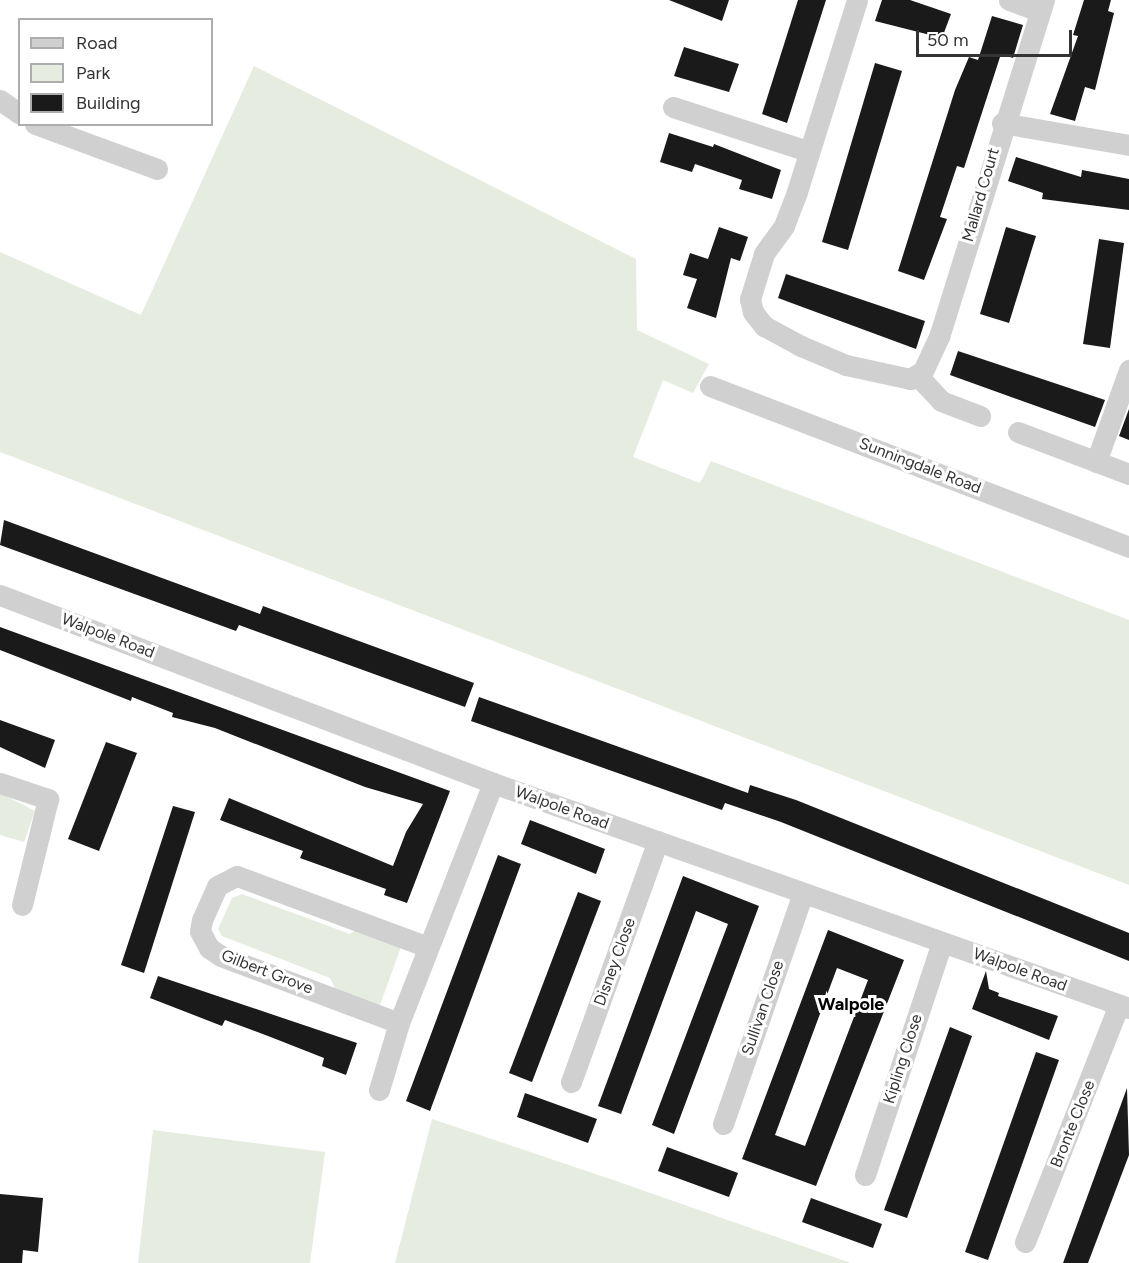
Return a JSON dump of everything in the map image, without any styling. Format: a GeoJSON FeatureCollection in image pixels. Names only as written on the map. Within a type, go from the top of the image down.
{"type":"FeatureCollection","features":[{"type":"Feature","properties":{"kind":"street"},"geometry":{"type":"LineString","coordinates":[[857,0],[784,226],[764,254],[754,277],[753,312],[764,326],[846,365],[896,379],[918,376],[941,400],[980,416]]}},
{"type":"Feature","properties":{"kind":"street","name":"Mallard Court"},"geometry":{"type":"LineString","coordinates":[[918,376],[939,337],[1002,123],[1042,6],[1009,0]]}},
{"type":"Feature","properties":{"kind":"street"},"geometry":{"type":"LineString","coordinates":[[0,100],[18,113]]}},
{"type":"Feature","properties":{"kind":"street"},"geometry":{"type":"LineString","coordinates":[[673,106],[808,151]]}},
{"type":"Feature","properties":{"kind":"street"},"geometry":{"type":"LineString","coordinates":[[1002,123],[1129,145]]}},
{"type":"Feature","properties":{"kind":"street"},"geometry":{"type":"LineString","coordinates":[[40,126],[157,169]]}},
{"type":"Feature","properties":{"kind":"street"},"geometry":{"type":"LineString","coordinates":[[1096,462],[1129,370]]}},
{"type":"Feature","properties":{"kind":"street","name":"Sunningdale Road"},"geometry":{"type":"LineString","coordinates":[[710,386],[1129,547]]}},
{"type":"Feature","properties":{"kind":"street"},"geometry":{"type":"LineString","coordinates":[[1018,432],[1129,474]]}},
{"type":"Feature","properties":{"kind":"street","name":"Walpole Road"},"geometry":{"type":"LineString","coordinates":[[0,595],[493,783],[1124,1007]]}},
{"type":"Feature","properties":{"kind":"street"},"geometry":{"type":"LineString","coordinates":[[0,783],[48,799],[22,905]]}},
{"type":"Feature","properties":{"kind":"street"},"geometry":{"type":"LineString","coordinates":[[379,1090],[399,1023],[493,783]]}},
{"type":"Feature","properties":{"kind":"street","name":"Disney Close"},"geometry":{"type":"LineString","coordinates":[[571,1082],[658,842]]}},
{"type":"Feature","properties":{"kind":"street","name":"Gilbert Grove"},"geometry":{"type":"LineString","coordinates":[[399,1023],[221,956],[209,948],[200,932],[202,920],[218,886],[237,876],[428,947]]}},
{"type":"Feature","properties":{"kind":"street","name":"Sullivan Close"},"geometry":{"type":"LineString","coordinates":[[723,1124],[803,893]]}},
{"type":"Feature","properties":{"kind":"street","name":"Kipling Close"},"geometry":{"type":"LineString","coordinates":[[865,1175],[942,942]]}},
{"type":"Feature","properties":{"kind":"street","name":"Bronte Close"},"geometry":{"type":"LineString","coordinates":[[1025,1242],[1124,1007]]}},
{"type":"Feature","properties":{"kind":"green space"},"geometry":{"type":"Polygon","coordinates":[[[254,66],[636,259],[637,330],[709,364],[693,393],[663,380],[633,457],[700,483],[711,461],[1129,620],[1129,885],[0,452],[0,252],[141,315],[254,66]]]}},
{"type":"Feature","properties":{"kind":"green space"},"geometry":{"type":"Polygon","coordinates":[[[0,793],[35,811],[24,842],[0,835],[0,793]]]}},
{"type":"Feature","properties":{"kind":"green space"},"geometry":{"type":"Polygon","coordinates":[[[242,894],[350,934],[360,927],[402,944],[380,1005],[336,990],[330,978],[222,936],[218,929],[232,898],[242,894]]]}},
{"type":"Feature","properties":{"kind":"green space"},"geometry":{"type":"Polygon","coordinates":[[[432,1119],[619,1182],[851,1263],[395,1263],[432,1119]]]}},
{"type":"Feature","properties":{"kind":"green space"},"geometry":{"type":"Polygon","coordinates":[[[153,1130],[325,1152],[310,1263],[138,1263],[153,1130]]]}},
{"type":"Feature","properties":{"kind":"building"},"geometry":{"type":"Polygon","coordinates":[[[669,0],[729,0],[722,21],[669,0]]]}},
{"type":"Feature","properties":{"kind":"building"},"geometry":{"type":"Polygon","coordinates":[[[798,0],[826,0],[787,123],[762,114],[798,0]]]}},
{"type":"Feature","properties":{"kind":"building"},"geometry":{"type":"Polygon","coordinates":[[[882,0],[910,0],[951,14],[942,38],[875,21],[882,0]]]}},
{"type":"Feature","properties":{"kind":"building"},"geometry":{"type":"Polygon","coordinates":[[[1084,0],[1111,0],[1108,11],[1114,13],[1095,90],[1085,87],[1075,121],[1050,114],[1078,36],[1073,35],[1084,0]]]}},
{"type":"Feature","properties":{"kind":"building"},"geometry":{"type":"Polygon","coordinates":[[[992,16],[1023,25],[1013,58],[1001,54],[964,168],[957,166],[940,217],[947,219],[924,280],[898,271],[955,90],[969,57],[978,60],[992,16]]]}},
{"type":"Feature","properties":{"kind":"building"},"geometry":{"type":"Polygon","coordinates":[[[684,47],[739,64],[729,92],[674,76],[684,47]]]}},
{"type":"Feature","properties":{"kind":"building"},"geometry":{"type":"Polygon","coordinates":[[[875,63],[902,71],[848,250],[822,242],[875,63]]]}},
{"type":"Feature","properties":{"kind":"building"},"geometry":{"type":"Polygon","coordinates":[[[669,133],[713,147],[714,144],[781,170],[772,199],[739,189],[742,180],[695,164],[692,172],[660,162],[669,133]]]}},
{"type":"Feature","properties":{"kind":"building"},"geometry":{"type":"Polygon","coordinates":[[[1016,157],[1081,177],[1082,170],[1129,179],[1129,210],[1042,199],[1043,193],[1008,181],[1016,157]]]}},
{"type":"Feature","properties":{"kind":"building"},"geometry":{"type":"Polygon","coordinates":[[[719,227],[748,237],[740,261],[731,258],[716,318],[687,308],[697,279],[683,275],[690,253],[708,259],[719,227]]]}},
{"type":"Feature","properties":{"kind":"building"},"geometry":{"type":"Polygon","coordinates":[[[1006,227],[1036,236],[1009,323],[980,314],[1006,227]]]}},
{"type":"Feature","properties":{"kind":"building"},"geometry":{"type":"Polygon","coordinates":[[[1099,239],[1124,243],[1110,348],[1083,344],[1099,239]]]}},
{"type":"Feature","properties":{"kind":"building"},"geometry":{"type":"Polygon","coordinates":[[[786,274],[925,321],[916,349],[778,298],[786,274]]]}},
{"type":"Feature","properties":{"kind":"building"},"geometry":{"type":"Polygon","coordinates":[[[958,351],[1105,400],[1095,427],[950,375],[958,351]]]}},
{"type":"Feature","properties":{"kind":"building"},"geometry":{"type":"Polygon","coordinates":[[[1129,409],[1129,440],[1119,436],[1129,409]]]}},
{"type":"Feature","properties":{"kind":"building"},"geometry":{"type":"Polygon","coordinates":[[[4,520],[260,614],[263,606],[474,683],[465,707],[239,625],[236,631],[0,545],[4,520]]]}},
{"type":"Feature","properties":{"kind":"building"},"geometry":{"type":"Polygon","coordinates":[[[0,627],[450,791],[407,903],[384,895],[386,889],[300,858],[303,851],[220,820],[229,798],[393,866],[406,832],[423,804],[365,787],[215,728],[172,717],[173,713],[132,697],[131,701],[0,650],[0,627]]]}},
{"type":"Feature","properties":{"kind":"building"},"geometry":{"type":"Polygon","coordinates":[[[479,697],[748,793],[750,785],[796,800],[1129,933],[1129,961],[781,822],[725,803],[722,810],[471,721],[479,697]]]}},
{"type":"Feature","properties":{"kind":"building"},"geometry":{"type":"Polygon","coordinates":[[[0,720],[55,740],[45,768],[0,747],[0,720]]]}},
{"type":"Feature","properties":{"kind":"building"},"geometry":{"type":"Polygon","coordinates":[[[106,742],[137,753],[99,851],[68,839],[106,742]]]}},
{"type":"Feature","properties":{"kind":"building"},"geometry":{"type":"Polygon","coordinates":[[[173,806],[195,812],[144,973],[121,965],[173,806]]]}},
{"type":"Feature","properties":{"kind":"building"},"geometry":{"type":"Polygon","coordinates":[[[530,820],[605,849],[596,874],[521,844],[530,820]]]}},
{"type":"Feature","properties":{"kind":"building"},"geometry":{"type":"Polygon","coordinates":[[[498,855],[521,864],[430,1111],[406,1101],[498,855]]]}},
{"type":"Feature","properties":{"kind":"building"},"geometry":{"type":"Polygon","coordinates":[[[683,876],[759,906],[674,1134],[652,1125],[728,924],[696,911],[621,1114],[598,1106],[683,876]]]}},
{"type":"Feature","properties":{"kind":"building"},"geometry":{"type":"Polygon","coordinates":[[[578,892],[601,901],[532,1082],[509,1073],[578,892]]]}},
{"type":"Feature","properties":{"kind":"building"},"geometry":{"type":"Polygon","coordinates":[[[828,930],[904,960],[816,1186],[742,1159],[828,930]],[[837,968],[775,1135],[805,1146],[868,980],[837,968]]]}},
{"type":"Feature","properties":{"kind":"building"},"geometry":{"type":"Polygon","coordinates":[[[986,971],[989,989],[999,993],[998,996],[1058,1016],[1049,1040],[972,1009],[986,971]]]}},
{"type":"Feature","properties":{"kind":"building"},"geometry":{"type":"Polygon","coordinates":[[[158,976],[357,1043],[346,1075],[322,1066],[324,1058],[268,1036],[225,1020],[222,1026],[150,998],[158,976]]]}},
{"type":"Feature","properties":{"kind":"building"},"geometry":{"type":"Polygon","coordinates":[[[950,1027],[972,1036],[907,1218],[884,1210],[950,1027]]]}},
{"type":"Feature","properties":{"kind":"building"},"geometry":{"type":"Polygon","coordinates":[[[1036,1052],[1059,1060],[988,1260],[965,1252],[1036,1052]]]}},
{"type":"Feature","properties":{"kind":"building"},"geometry":{"type":"Polygon","coordinates":[[[1127,1088],[1129,1155],[1088,1263],[1063,1263],[1127,1088]]]}},
{"type":"Feature","properties":{"kind":"building"},"geometry":{"type":"Polygon","coordinates":[[[525,1093],[597,1119],[588,1143],[517,1117],[525,1093]]]}},
{"type":"Feature","properties":{"kind":"building"},"geometry":{"type":"Polygon","coordinates":[[[667,1147],[738,1173],[729,1197],[658,1171],[667,1147]]]}},
{"type":"Feature","properties":{"kind":"building"},"geometry":{"type":"Polygon","coordinates":[[[0,1194],[43,1198],[38,1252],[23,1250],[22,1263],[0,1263],[0,1194]]]}},
{"type":"Feature","properties":{"kind":"building"},"geometry":{"type":"Polygon","coordinates":[[[811,1198],[882,1224],[873,1248],[802,1222],[811,1198]]]}},
{"type":"Feature","properties":{"kind":"district","name":"Walpole"},"geometry":{"type":"Point","coordinates":[851,1004]}}]}
